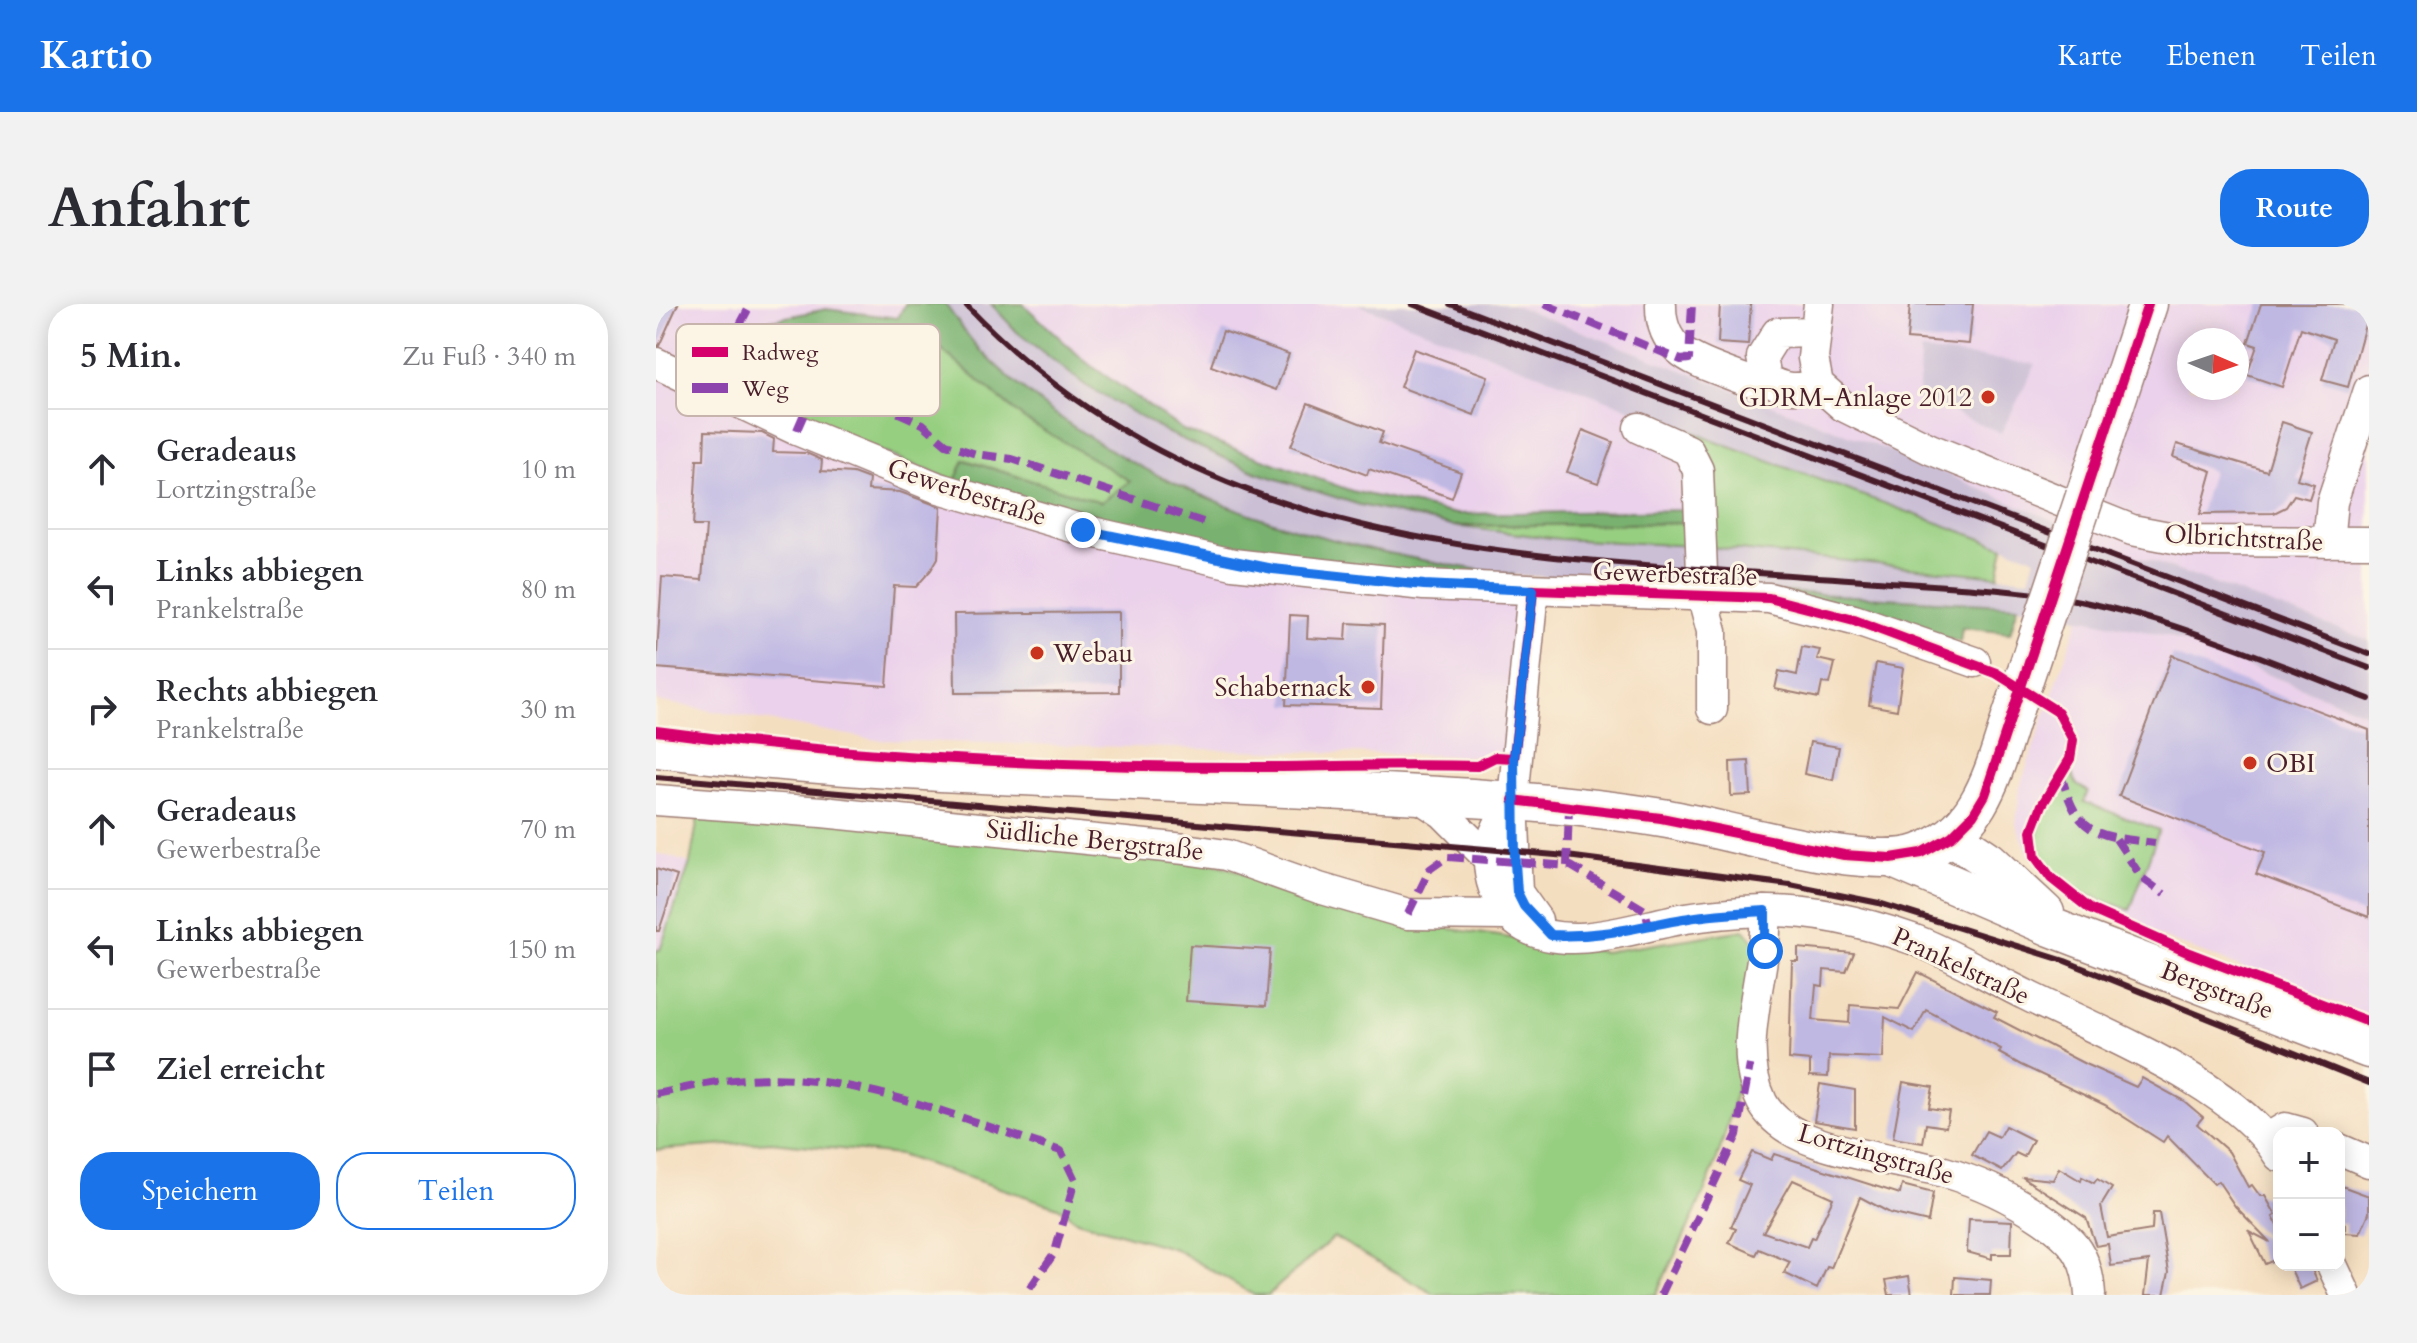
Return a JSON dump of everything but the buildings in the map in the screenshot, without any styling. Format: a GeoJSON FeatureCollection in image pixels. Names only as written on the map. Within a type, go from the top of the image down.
{"type":"FeatureCollection","features":[{"type":"Feature","properties":{"kind":"main road"},"geometry":{"type":"LineString","coordinates":[[656,748],[859,765],[1513,800],[1661,818],[1844,855],[1891,858],[1922,853],[1952,836],[1973,815],[1985,795],[2148,304]]}},
{"type":"Feature","properties":{"kind":"main road"},"geometry":{"type":"LineString","coordinates":[[1985,795],[1999,851],[2002,892]]}},
{"type":"Feature","properties":{"kind":"main road"},"geometry":{"type":"LineString","coordinates":[[1952,836],[1963,863],[2002,892]]}},
{"type":"Feature","properties":{"kind":"main road","name":"Bergstraße"},"geometry":{"type":"LineString","coordinates":[[1891,858],[2002,892],[2065,932],[2369,1049]]}},
{"type":"Feature","properties":{"kind":"street"},"geometry":{"type":"LineString","coordinates":[[1661,304],[1665,333],[1676,350],[1689,359],[1753,383],[1766,379],[1791,389],[1818,384],[1813,358],[1817,318],[1777,333],[1762,357],[1766,379]]}},
{"type":"Feature","properties":{"kind":"street","name":"Gewerbestraße"},"geometry":{"type":"LineString","coordinates":[[656,363],[676,373]]}},
{"type":"Feature","properties":{"kind":"street","name":"Olbrichtstraße"},"geometry":{"type":"LineString","coordinates":[[1818,384],[1843,406],[1930,449],[2132,530],[2190,541],[2369,542]]}},
{"type":"Feature","properties":{"kind":"street"},"geometry":{"type":"LineString","coordinates":[[2328,542],[2332,502],[2369,390]]}},
{"type":"Feature","properties":{"kind":"street","name":"Gewerbestraße"},"geometry":{"type":"LineString","coordinates":[[768,416],[936,487],[1083,530],[1259,567],[1424,585],[1703,598],[1769,598],[1854,620],[1975,662]]}},
{"type":"Feature","properties":{"kind":"street"},"geometry":{"type":"LineString","coordinates":[[1639,428],[1676,442],[1694,458],[1699,483],[1703,598],[1712,631],[1712,709]]}},
{"type":"Feature","properties":{"kind":"street"},"geometry":{"type":"LineString","coordinates":[[1515,910],[1513,800],[1533,590]]}},
{"type":"Feature","properties":{"kind":"street"},"geometry":{"type":"LineString","coordinates":[[1416,795],[1443,813],[1491,861]]}},
{"type":"Feature","properties":{"kind":"street","name":"Südliche Bergstraße"},"geometry":{"type":"LineString","coordinates":[[656,800],[822,812],[1185,849],[1226,855],[1319,888],[1408,914],[1515,910]]}},
{"type":"Feature","properties":{"kind":"street","name":"Prankelstraße"},"geometry":{"type":"LineString","coordinates":[[1513,800],[1492,840],[1492,883],[1515,910],[1551,935],[1607,935],[1686,918],[1765,911],[1823,914],[1915,940],[2173,1069],[2215,1095],[2273,1147]]}},
{"type":"Feature","properties":{"kind":"street","name":"Lortzingstraße"},"geometry":{"type":"LineString","coordinates":[[1765,911],[1765,951],[1750,1065],[1763,1104],[1790,1132],[1825,1145],[1944,1172],[2009,1196],[2066,1234],[2089,1268],[2090,1295]]}},
{"type":"Feature","properties":{"kind":"street"},"geometry":{"type":"LineString","coordinates":[[2345,1152],[2369,1162]]}},
{"type":"Feature","properties":{"kind":"street"},"geometry":{"type":"LineString","coordinates":[[2335,1271],[2346,1295]]}},
{"type":"Feature","properties":{"kind":"shaded area"},"geometry":{"type":"Polygon","coordinates":[[[656,304],[905,304],[899,318],[826,309],[796,324],[676,324],[676,416],[807,416],[865,445],[1514,575],[1530,758],[877,740],[656,701],[656,304]]]}},
{"type":"Feature","properties":{"kind":"shaded area"},"geometry":{"type":"Polygon","coordinates":[[[945,304],[991,304],[1017,332],[1085,385],[1168,433],[1258,473],[1360,505],[1453,526],[1560,539],[1709,547],[2029,579],[2035,558],[1719,443],[1357,304],[1511,304],[1926,465],[2123,551],[2369,640],[2369,714],[2169,636],[2018,606],[1514,575],[1425,563],[1336,541],[1231,509],[1128,460],[1052,414],[980,351],[945,304]]]}},
{"type":"Feature","properties":{"kind":"shaded area"},"geometry":{"type":"Polygon","coordinates":[[[1023,304],[1357,304],[1645,412],[1636,440],[1685,452],[1690,510],[1456,514],[1352,491],[1183,430],[1086,362],[1023,304]]]}},
{"type":"Feature","properties":{"kind":"shaded area"},"geometry":{"type":"Polygon","coordinates":[[[1511,304],[2369,304],[2369,640],[2123,551],[1926,465],[1511,304]]]}},
{"type":"Feature","properties":{"kind":"shaded area"},"geometry":{"type":"Polygon","coordinates":[[[1920,351],[2036,364],[2001,433],[1919,397],[1920,351]]]}},
{"type":"Feature","properties":{"kind":"shaded area"},"geometry":{"type":"Polygon","coordinates":[[[2079,618],[2169,636],[2369,714],[2369,1016],[2166,939],[2084,901],[2029,855],[2016,824],[2020,787],[2079,618]]]}},
{"type":"Feature","properties":{"kind":"shaded area"},"geometry":{"type":"Polygon","coordinates":[[[656,853],[690,863],[660,951],[656,950],[656,853]]]}},
{"type":"Feature","properties":{"kind":"green space"},"geometry":{"type":"Polygon","coordinates":[[[905,304],[945,304],[982,352],[1037,401],[1098,442],[1162,477],[1229,506],[1298,530],[1370,549],[1514,575],[1511,583],[1213,550],[955,481],[964,460],[1101,502],[1130,481],[1023,418],[940,348],[940,324],[752,324],[826,309],[898,318],[905,304]]]}},
{"type":"Feature","properties":{"kind":"green space"},"geometry":{"type":"Polygon","coordinates":[[[991,304],[1023,304],[1086,362],[1183,430],[1352,491],[1456,514],[1690,510],[1691,523],[1453,526],[1360,505],[1258,473],[1168,433],[1085,385],[1017,332],[991,304]]]}},
{"type":"Feature","properties":{"kind":"green space"},"geometry":{"type":"Polygon","coordinates":[[[940,348],[1023,418],[1131,481],[1101,502],[965,460],[955,481],[865,445],[808,416],[940,416],[940,348]]]}},
{"type":"Feature","properties":{"kind":"green space"},"geometry":{"type":"Polygon","coordinates":[[[1645,412],[1719,443],[2004,547],[1998,576],[1709,547],[1707,454],[1702,446],[1649,421],[1645,412]]]}},
{"type":"Feature","properties":{"kind":"green space"},"geometry":{"type":"Polygon","coordinates":[[[1691,523],[1692,546],[1560,539],[1453,526],[1691,523]]]}},
{"type":"Feature","properties":{"kind":"green space"},"geometry":{"type":"Polygon","coordinates":[[[1768,591],[2018,606],[2010,633],[1962,628],[1960,642],[1768,591]]]}},
{"type":"Feature","properties":{"kind":"green space"},"geometry":{"type":"Polygon","coordinates":[[[2070,770],[2077,785],[2088,791],[2084,802],[2159,830],[2130,910],[2068,884],[2044,862],[2038,848],[2038,831],[2043,814],[2070,770]]]}},
{"type":"Feature","properties":{"kind":"green space"},"geometry":{"type":"Polygon","coordinates":[[[700,806],[1198,859],[1418,924],[1604,952],[1744,930],[1761,947],[1738,1083],[1716,1162],[1655,1295],[1436,1295],[1334,1237],[1268,1295],[1254,1295],[1175,1249],[1077,1221],[1058,1207],[899,1155],[771,1142],[656,1150],[656,950],[660,950],[690,863],[700,806]]]}},
{"type":"Feature","properties":{"kind":"railway"},"geometry":{"type":"LineString","coordinates":[[965,304],[1062,390],[1166,454],[1276,500],[1390,531],[1508,551],[1629,564],[1994,590],[2064,598],[2181,628],[2369,699]]}},
{"type":"Feature","properties":{"kind":"railway"},"geometry":{"type":"LineString","coordinates":[[1412,304],[2369,668]]}},
{"type":"Feature","properties":{"kind":"railway"},"geometry":{"type":"LineString","coordinates":[[1450,304],[2369,654]]}},
{"type":"Feature","properties":{"kind":"railway"},"geometry":{"type":"LineString","coordinates":[[656,777],[1567,856],[1790,885],[1879,903],[2065,961],[2369,1083]]}},
{"type":"Feature","properties":{"kind":"marked path"},"geometry":{"type":"LineString","coordinates":[[740,324],[751,304]]}},
{"type":"Feature","properties":{"kind":"marked path"},"geometry":{"type":"LineString","coordinates":[[1544,304],[1681,360],[1689,359],[1692,304]]}},
{"type":"Feature","properties":{"kind":"marked path"},"geometry":{"type":"LineString","coordinates":[[797,430],[803,416]]}},
{"type":"Feature","properties":{"kind":"marked path"},"geometry":{"type":"LineString","coordinates":[[906,416],[923,424],[946,444],[976,454],[1012,459],[1203,522]]}},
{"type":"Feature","properties":{"kind":"marked path"},"geometry":{"type":"LineString","coordinates":[[2061,774],[2075,811],[2092,830],[2118,838],[2155,843]]}},
{"type":"Feature","properties":{"kind":"marked path"},"geometry":{"type":"LineString","coordinates":[[1567,866],[1569,807]]}},
{"type":"Feature","properties":{"kind":"marked path"},"geometry":{"type":"LineString","coordinates":[[2116,839],[2142,878],[2164,894]]}},
{"type":"Feature","properties":{"kind":"marked path"},"geometry":{"type":"LineString","coordinates":[[1408,914],[1430,869],[1447,857],[1571,866],[1645,910],[1649,926]]}},
{"type":"Feature","properties":{"kind":"marked path"},"geometry":{"type":"LineString","coordinates":[[1661,1295],[1737,1135],[1750,1065]]}},
{"type":"Feature","properties":{"kind":"marked path"},"geometry":{"type":"LineString","coordinates":[[656,1094],[734,1080],[776,1078],[817,1081],[859,1088],[942,1111],[1061,1151],[1075,1180],[1055,1252],[1025,1295]]}},
{"type":"Feature","properties":{"kind":"cycle path"},"geometry":{"type":"LineString","coordinates":[[1513,800],[1661,818],[1844,855],[1891,858],[1922,853],[1952,836],[1973,815],[1985,795],[2148,304]]}},
{"type":"Feature","properties":{"kind":"cycle path"},"geometry":{"type":"LineString","coordinates":[[656,731],[812,749],[969,760],[1205,767],[1477,766],[1495,757],[1514,758],[1533,590],[1769,598],[1854,620],[1996,673],[2058,712],[2073,740],[2070,759],[2042,805],[2032,831],[2035,856],[2051,878],[2090,909],[2189,953],[2369,1022]]}},
{"type":"Feature","properties":{"kind":"place","name":"GDRM-Anlage 2012"},"geometry":{"type":"Point","coordinates":[1988,397]}},
{"type":"Feature","properties":{"kind":"place","name":"Webau"},"geometry":{"type":"Point","coordinates":[1037,653]}},
{"type":"Feature","properties":{"kind":"place","name":"Schabernack"},"geometry":{"type":"Point","coordinates":[1368,687]}},
{"type":"Feature","properties":{"kind":"place","name":"OBI"},"geometry":{"type":"Point","coordinates":[2250,763]}},
{"type":"Feature","properties":{"kind":"route"},"geometry":{"type":"LineString","coordinates":[[1083,530],[1233,564],[1424,585],[1533,590],[1514,758],[1515,863],[1517,892],[1524,906],[1551,935],[1570,936],[1607,935],[1686,918],[1765,911],[1765,951]]}}]}
